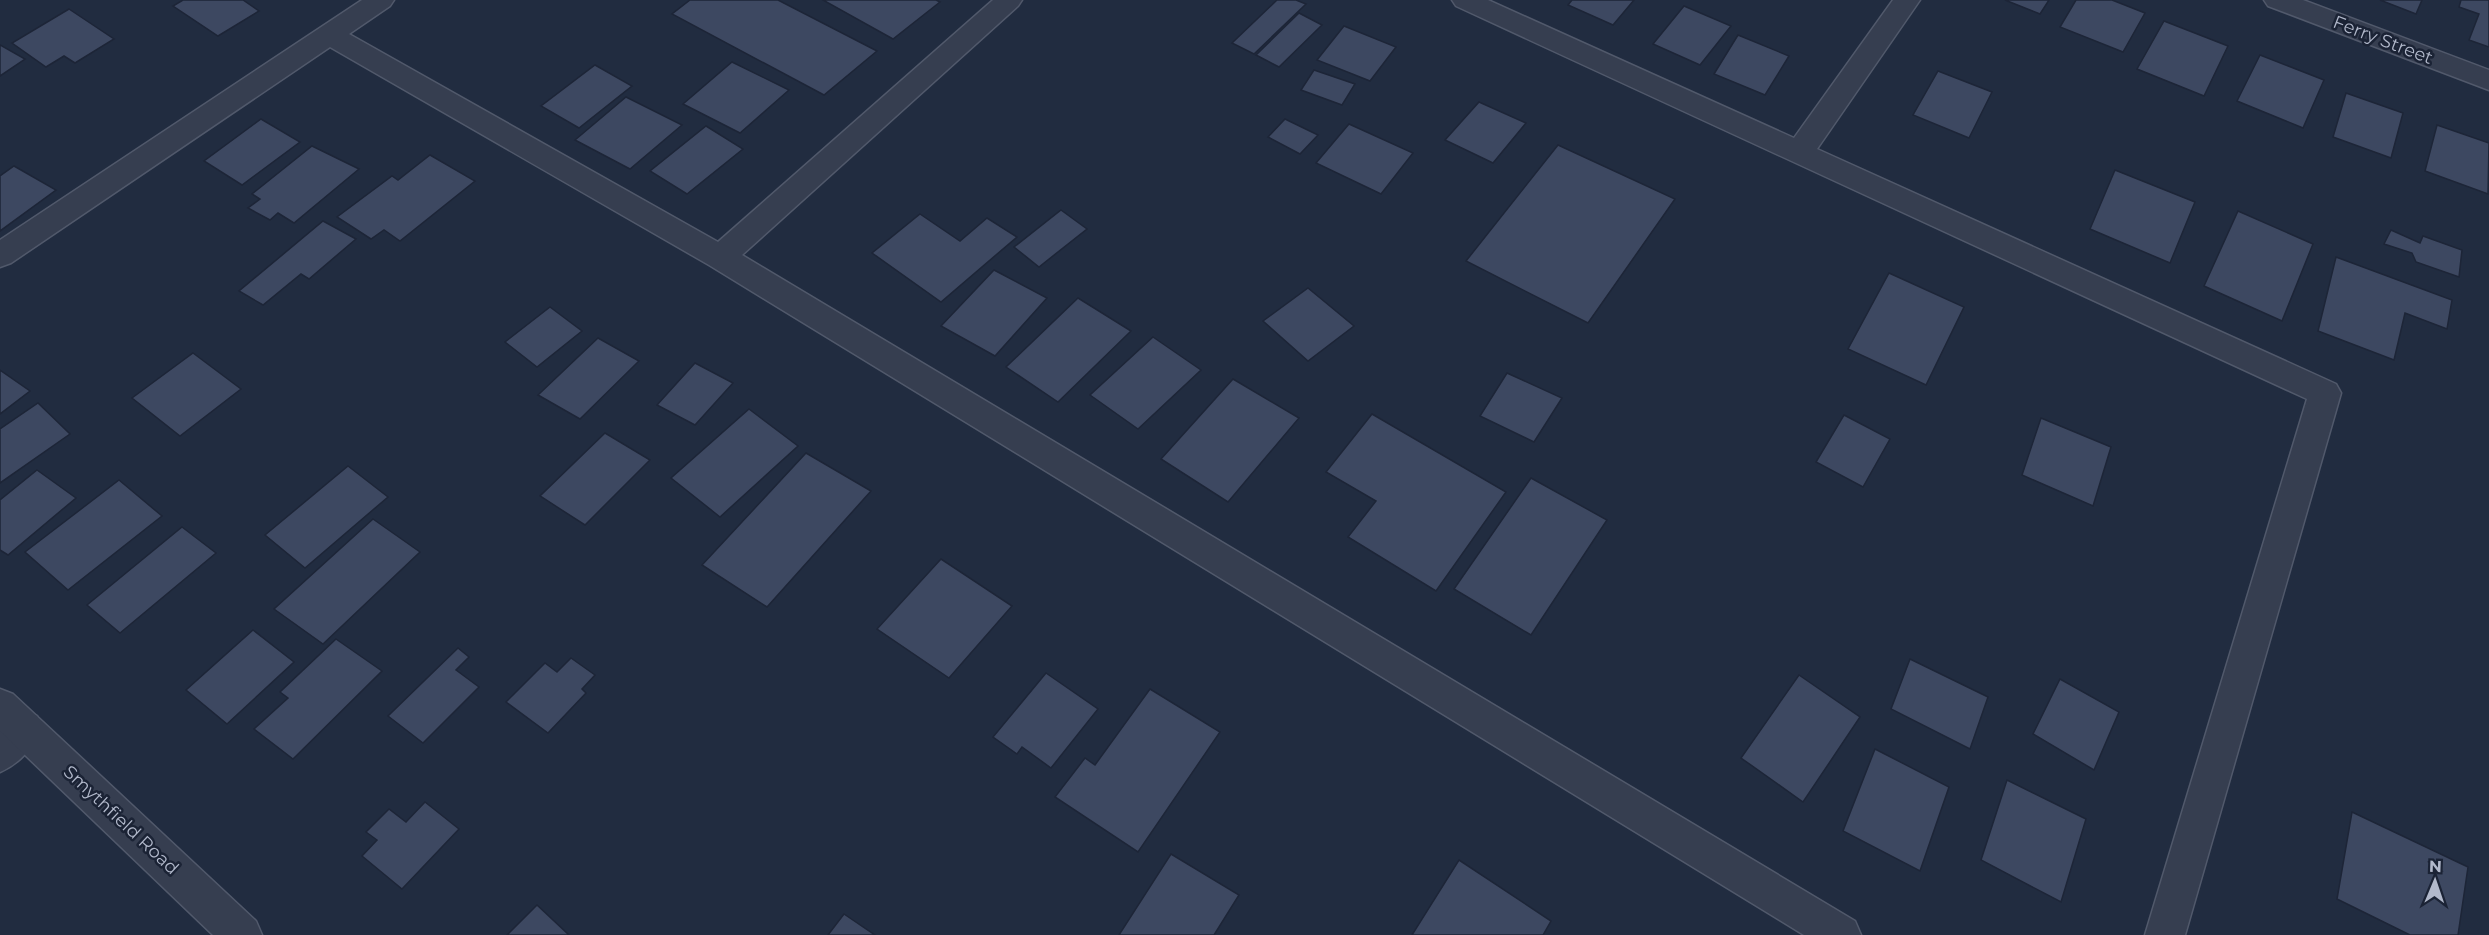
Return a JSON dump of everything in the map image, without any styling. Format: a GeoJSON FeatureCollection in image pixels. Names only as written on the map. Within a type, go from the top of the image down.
{"type":"FeatureCollection","features":[{"type":"Feature","properties":{"kind":"street"},"geometry":{"type":"LineString","coordinates":[[0,255],[381,0]]}},
{"type":"Feature","properties":{"kind":"street"},"geometry":{"type":"LineString","coordinates":[[720,257],[1009,0]]}},
{"type":"Feature","properties":{"kind":"street"},"geometry":{"type":"LineString","coordinates":[[1465,0],[2325,393],[2165,935]]}},
{"type":"Feature","properties":{"kind":"street"},"geometry":{"type":"LineString","coordinates":[[1799,153],[1907,0]]}},
{"type":"Feature","properties":{"kind":"street","name":"Ferry Street"},"geometry":{"type":"LineString","coordinates":[[2277,0],[2489,80]]}},
{"type":"Feature","properties":{"kind":"street"},"geometry":{"type":"LineString","coordinates":[[329,35],[720,257],[1841,935]]}},
{"type":"Feature","properties":{"kind":"street","name":"Smythfield Road"},"geometry":{"type":"LineString","coordinates":[[8,729],[242,935]]}},
{"type":"Feature","properties":{"kind":"building"},"geometry":{"type":"Polygon","coordinates":[[[183,0],[243,0],[259,11],[218,36],[173,6],[183,0]]]}},
{"type":"Feature","properties":{"kind":"building"},"geometry":{"type":"Polygon","coordinates":[[[690,0],[778,0],[877,51],[824,95],[672,14],[690,0]]]}},
{"type":"Feature","properties":{"kind":"building"},"geometry":{"type":"Polygon","coordinates":[[[823,0],[936,0],[940,2],[893,39],[823,0]]]}},
{"type":"Feature","properties":{"kind":"building"},"geometry":{"type":"Polygon","coordinates":[[[1277,0],[1296,0],[1306,4],[1254,54],[1232,43],[1277,0]]]}},
{"type":"Feature","properties":{"kind":"building"},"geometry":{"type":"Polygon","coordinates":[[[1572,0],[1634,0],[1613,25],[1568,5],[1572,0]]]}},
{"type":"Feature","properties":{"kind":"building"},"geometry":{"type":"Polygon","coordinates":[[[2005,0],[2049,0],[2040,14],[2005,0]]]}},
{"type":"Feature","properties":{"kind":"building"},"geometry":{"type":"Polygon","coordinates":[[[2076,0],[2112,0],[2145,13],[2123,52],[2060,27],[2076,0]]]}},
{"type":"Feature","properties":{"kind":"building"},"geometry":{"type":"Polygon","coordinates":[[[2380,0],[2422,0],[2416,14],[2380,0]]]}},
{"type":"Feature","properties":{"kind":"building"},"geometry":{"type":"Polygon","coordinates":[[[2461,0],[2489,0],[2489,47],[2469,40],[2479,14],[2459,7],[2461,0]]]}},
{"type":"Feature","properties":{"kind":"building"},"geometry":{"type":"Polygon","coordinates":[[[1684,6],[1731,26],[1700,65],[1653,44],[1684,6]]]}},
{"type":"Feature","properties":{"kind":"building"},"geometry":{"type":"Polygon","coordinates":[[[69,9],[114,39],[75,63],[64,56],[46,67],[12,43],[69,9]]]}},
{"type":"Feature","properties":{"kind":"building"},"geometry":{"type":"Polygon","coordinates":[[[1299,13],[1322,25],[1279,67],[1256,55],[1299,13]]]}},
{"type":"Feature","properties":{"kind":"building"},"geometry":{"type":"Polygon","coordinates":[[[2164,21],[2228,46],[2204,96],[2137,69],[2164,21]]]}},
{"type":"Feature","properties":{"kind":"building"},"geometry":{"type":"Polygon","coordinates":[[[1344,26],[1396,47],[1370,81],[1317,60],[1344,26]]]}},
{"type":"Feature","properties":{"kind":"building"},"geometry":{"type":"Polygon","coordinates":[[[1738,35],[1789,56],[1765,95],[1714,74],[1738,35]]]}},
{"type":"Feature","properties":{"kind":"building"},"geometry":{"type":"Polygon","coordinates":[[[0,45],[25,59],[0,76],[0,45]]]}},
{"type":"Feature","properties":{"kind":"building"},"geometry":{"type":"Polygon","coordinates":[[[2260,55],[2324,80],[2303,128],[2237,101],[2260,55]]]}},
{"type":"Feature","properties":{"kind":"building"},"geometry":{"type":"Polygon","coordinates":[[[732,62],[789,90],[740,133],[683,104],[732,62]]]}},
{"type":"Feature","properties":{"kind":"building"},"geometry":{"type":"Polygon","coordinates":[[[595,65],[632,86],[579,128],[541,106],[595,65]]]}},
{"type":"Feature","properties":{"kind":"building"},"geometry":{"type":"Polygon","coordinates":[[[1314,70],[1355,84],[1342,105],[1301,90],[1314,70]]]}},
{"type":"Feature","properties":{"kind":"building"},"geometry":{"type":"Polygon","coordinates":[[[1938,71],[1992,92],[1969,138],[1913,115],[1938,71]]]}},
{"type":"Feature","properties":{"kind":"building"},"geometry":{"type":"Polygon","coordinates":[[[2346,93],[2403,113],[2391,158],[2333,137],[2346,93]]]}},
{"type":"Feature","properties":{"kind":"building"},"geometry":{"type":"Polygon","coordinates":[[[626,97],[682,125],[630,169],[575,140],[626,97]]]}},
{"type":"Feature","properties":{"kind":"building"},"geometry":{"type":"Polygon","coordinates":[[[1479,102],[1526,123],[1493,163],[1445,140],[1479,102]]]}},
{"type":"Feature","properties":{"kind":"building"},"geometry":{"type":"Polygon","coordinates":[[[261,119],[300,142],[242,185],[204,161],[261,119]]]}},
{"type":"Feature","properties":{"kind":"building"},"geometry":{"type":"Polygon","coordinates":[[[1285,119],[1318,135],[1300,154],[1268,137],[1285,119]]]}},
{"type":"Feature","properties":{"kind":"building"},"geometry":{"type":"Polygon","coordinates":[[[1349,124],[1413,153],[1381,194],[1316,163],[1349,124]]]}},
{"type":"Feature","properties":{"kind":"building"},"geometry":{"type":"Polygon","coordinates":[[[2437,125],[2489,143],[2488,194],[2425,171],[2437,125]]]}},
{"type":"Feature","properties":{"kind":"building"},"geometry":{"type":"Polygon","coordinates":[[[706,126],[743,149],[687,194],[650,171],[706,126]]]}},
{"type":"Feature","properties":{"kind":"building"},"geometry":{"type":"Polygon","coordinates":[[[1558,145],[1675,199],[1588,323],[1466,261],[1558,145]]]}},
{"type":"Feature","properties":{"kind":"building"},"geometry":{"type":"Polygon","coordinates":[[[312,146],[359,169],[294,223],[278,213],[270,220],[248,208],[260,199],[252,194],[312,146]]]}},
{"type":"Feature","properties":{"kind":"building"},"geometry":{"type":"Polygon","coordinates":[[[430,155],[475,181],[400,241],[384,230],[371,239],[337,217],[392,176],[398,180],[430,155]]]}},
{"type":"Feature","properties":{"kind":"building"},"geometry":{"type":"Polygon","coordinates":[[[14,166],[56,190],[0,231],[0,176],[14,166]]]}},
{"type":"Feature","properties":{"kind":"building"},"geometry":{"type":"Polygon","coordinates":[[[2115,170],[2195,202],[2170,263],[2090,229],[2115,170]]]}},
{"type":"Feature","properties":{"kind":"building"},"geometry":{"type":"Polygon","coordinates":[[[1061,210],[1087,229],[1039,267],[1014,247],[1061,210]]]}},
{"type":"Feature","properties":{"kind":"building"},"geometry":{"type":"Polygon","coordinates":[[[2238,211],[2313,244],[2282,321],[2204,286],[2238,211]]]}},
{"type":"Feature","properties":{"kind":"building"},"geometry":{"type":"Polygon","coordinates":[[[920,214],[960,241],[987,218],[1017,237],[941,302],[872,253],[920,214]]]}},
{"type":"Feature","properties":{"kind":"building"},"geometry":{"type":"Polygon","coordinates":[[[323,221],[356,239],[309,279],[301,274],[263,305],[239,291],[323,221]]]}},
{"type":"Feature","properties":{"kind":"building"},"geometry":{"type":"Polygon","coordinates":[[[2391,230],[2420,243],[2423,236],[2462,250],[2459,277],[2416,262],[2412,253],[2384,244],[2391,230]]]}},
{"type":"Feature","properties":{"kind":"building"},"geometry":{"type":"Polygon","coordinates":[[[2336,257],[2452,300],[2447,329],[2405,313],[2394,360],[2318,331],[2336,257]]]}},
{"type":"Feature","properties":{"kind":"building"},"geometry":{"type":"Polygon","coordinates":[[[994,270],[1047,298],[995,356],[941,326],[994,270]]]}},
{"type":"Feature","properties":{"kind":"building"},"geometry":{"type":"Polygon","coordinates":[[[1889,273],[1964,307],[1926,385],[1848,349],[1889,273]]]}},
{"type":"Feature","properties":{"kind":"building"},"geometry":{"type":"Polygon","coordinates":[[[1308,288],[1354,326],[1308,361],[1263,321],[1308,288]]]}},
{"type":"Feature","properties":{"kind":"building"},"geometry":{"type":"Polygon","coordinates":[[[1078,298],[1131,331],[1058,402],[1006,367],[1078,298]]]}},
{"type":"Feature","properties":{"kind":"building"},"geometry":{"type":"Polygon","coordinates":[[[550,307],[582,331],[537,367],[505,342],[550,307]]]}},
{"type":"Feature","properties":{"kind":"building"},"geometry":{"type":"Polygon","coordinates":[[[1153,337],[1201,370],[1138,429],[1090,395],[1153,337]]]}},
{"type":"Feature","properties":{"kind":"building"},"geometry":{"type":"Polygon","coordinates":[[[598,338],[639,361],[580,419],[538,395],[598,338]]]}},
{"type":"Feature","properties":{"kind":"building"},"geometry":{"type":"Polygon","coordinates":[[[193,353],[241,389],[180,436],[132,398],[193,353]]]}},
{"type":"Feature","properties":{"kind":"building"},"geometry":{"type":"Polygon","coordinates":[[[695,363],[733,383],[695,425],[657,405],[695,363]]]}},
{"type":"Feature","properties":{"kind":"building"},"geometry":{"type":"Polygon","coordinates":[[[0,370],[30,391],[0,414],[0,370]]]}},
{"type":"Feature","properties":{"kind":"building"},"geometry":{"type":"Polygon","coordinates":[[[1507,373],[1562,398],[1534,442],[1480,416],[1507,373]]]}},
{"type":"Feature","properties":{"kind":"building"},"geometry":{"type":"Polygon","coordinates":[[[1233,379],[1299,418],[1228,502],[1161,459],[1233,379]]]}},
{"type":"Feature","properties":{"kind":"building"},"geometry":{"type":"Polygon","coordinates":[[[38,403],[70,434],[0,483],[0,429],[38,403]]]}},
{"type":"Feature","properties":{"kind":"building"},"geometry":{"type":"Polygon","coordinates":[[[749,409],[798,446],[720,517],[671,478],[749,409]]]}},
{"type":"Feature","properties":{"kind":"building"},"geometry":{"type":"Polygon","coordinates":[[[1372,414],[1506,492],[1436,591],[1348,537],[1376,501],[1326,472],[1372,414]]]}},
{"type":"Feature","properties":{"kind":"building"},"geometry":{"type":"Polygon","coordinates":[[[1844,415],[1890,439],[1863,487],[1816,462],[1844,415]]]}},
{"type":"Feature","properties":{"kind":"building"},"geometry":{"type":"Polygon","coordinates":[[[2041,418],[2111,447],[2093,506],[2022,475],[2041,418]]]}},
{"type":"Feature","properties":{"kind":"building"},"geometry":{"type":"Polygon","coordinates":[[[605,433],[650,460],[585,525],[540,496],[605,433]]]}},
{"type":"Feature","properties":{"kind":"building"},"geometry":{"type":"Polygon","coordinates":[[[806,453],[871,491],[767,607],[702,565],[806,453]]]}},
{"type":"Feature","properties":{"kind":"building"},"geometry":{"type":"Polygon","coordinates":[[[348,466],[388,497],[305,568],[265,535],[348,466]]]}},
{"type":"Feature","properties":{"kind":"building"},"geometry":{"type":"Polygon","coordinates":[[[37,470],[76,498],[8,555],[0,550],[0,500],[37,470]]]}},
{"type":"Feature","properties":{"kind":"building"},"geometry":{"type":"Polygon","coordinates":[[[1531,478],[1607,520],[1531,635],[1454,589],[1531,478]]]}},
{"type":"Feature","properties":{"kind":"building"},"geometry":{"type":"Polygon","coordinates":[[[119,480],[162,516],[68,590],[25,552],[119,480]]]}},
{"type":"Feature","properties":{"kind":"building"},"geometry":{"type":"Polygon","coordinates":[[[373,519],[420,552],[323,644],[274,609],[373,519]]]}},
{"type":"Feature","properties":{"kind":"building"},"geometry":{"type":"Polygon","coordinates":[[[182,527],[216,553],[120,633],[87,605],[182,527]]]}},
{"type":"Feature","properties":{"kind":"building"},"geometry":{"type":"Polygon","coordinates":[[[941,559],[1012,606],[949,678],[877,629],[941,559]]]}},
{"type":"Feature","properties":{"kind":"building"},"geometry":{"type":"Polygon","coordinates":[[[253,630],[294,662],[227,724],[186,690],[253,630]]]}},
{"type":"Feature","properties":{"kind":"building"},"geometry":{"type":"Polygon","coordinates":[[[336,639],[382,671],[293,759],[254,729],[288,698],[280,692],[336,639]]]}},
{"type":"Feature","properties":{"kind":"building"},"geometry":{"type":"Polygon","coordinates":[[[458,648],[469,657],[456,670],[479,687],[423,743],[388,716],[458,648]]]}},
{"type":"Feature","properties":{"kind":"building"},"geometry":{"type":"Polygon","coordinates":[[[571,658],[595,675],[582,689],[586,693],[548,733],[506,702],[545,663],[557,672],[571,658]]]}},
{"type":"Feature","properties":{"kind":"building"},"geometry":{"type":"Polygon","coordinates":[[[1910,659],[1988,697],[1970,749],[1891,709],[1910,659]]]}},
{"type":"Feature","properties":{"kind":"building"},"geometry":{"type":"Polygon","coordinates":[[[1046,673],[1098,709],[1051,768],[1022,747],[1017,754],[993,737],[1046,673]]]}},
{"type":"Feature","properties":{"kind":"building"},"geometry":{"type":"Polygon","coordinates":[[[1799,675],[1860,717],[1803,802],[1741,758],[1799,675]]]}},
{"type":"Feature","properties":{"kind":"building"},"geometry":{"type":"Polygon","coordinates":[[[2060,679],[2119,712],[2094,770],[2033,734],[2060,679]]]}},
{"type":"Feature","properties":{"kind":"building"},"geometry":{"type":"Polygon","coordinates":[[[1150,689],[1220,732],[1138,852],[1055,797],[1085,758],[1095,765],[1150,689]]]}},
{"type":"Feature","properties":{"kind":"building"},"geometry":{"type":"Polygon","coordinates":[[[1875,749],[1949,787],[1920,871],[1843,831],[1875,749]]]}},
{"type":"Feature","properties":{"kind":"building"},"geometry":{"type":"Polygon","coordinates":[[[2007,780],[2086,819],[2061,902],[1981,860],[2007,780]]]}},
{"type":"Feature","properties":{"kind":"building"},"geometry":{"type":"Polygon","coordinates":[[[425,802],[459,829],[402,889],[362,856],[377,840],[366,832],[389,809],[406,822],[425,802]]]}},
{"type":"Feature","properties":{"kind":"building"},"geometry":{"type":"Polygon","coordinates":[[[2352,812],[2468,867],[2458,935],[2410,935],[2337,899],[2352,812]]]}},
{"type":"Feature","properties":{"kind":"building"},"geometry":{"type":"Polygon","coordinates":[[[1171,854],[1239,895],[1214,935],[1119,935],[1171,854]]]}},
{"type":"Feature","properties":{"kind":"building"},"geometry":{"type":"Polygon","coordinates":[[[1459,860],[1551,921],[1543,935],[1412,935],[1459,860]]]}},
{"type":"Feature","properties":{"kind":"building"},"geometry":{"type":"Polygon","coordinates":[[[537,905],[569,935],[507,935],[537,905]]]}},
{"type":"Feature","properties":{"kind":"building"},"geometry":{"type":"Polygon","coordinates":[[[844,914],[875,935],[828,935],[844,914]]]}}]}
